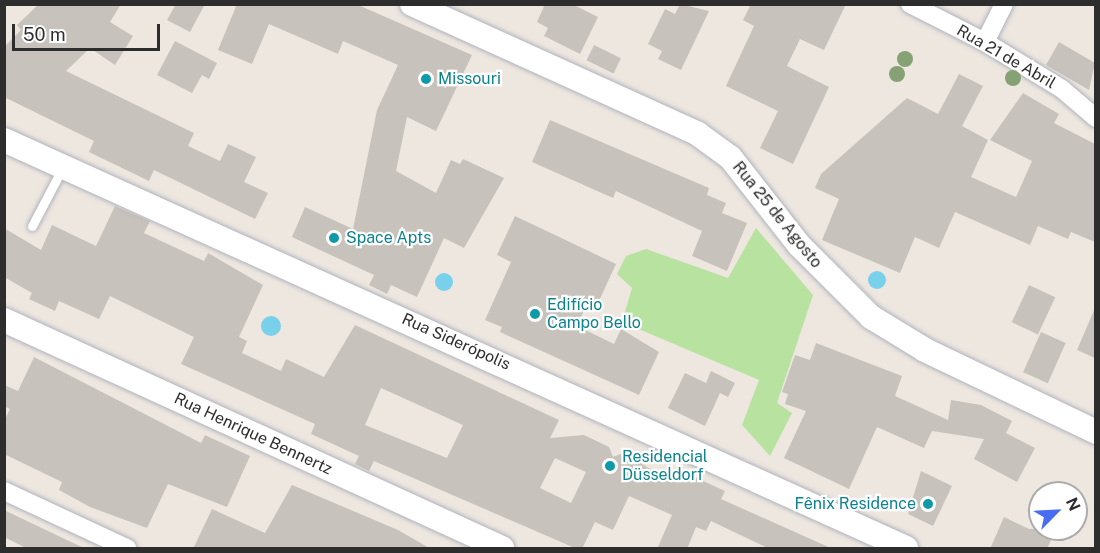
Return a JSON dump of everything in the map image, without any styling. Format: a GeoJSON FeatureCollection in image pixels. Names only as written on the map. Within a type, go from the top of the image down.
{"type":"FeatureCollection","features":[{"type":"Feature","properties":{"kind":"street","name":"Rua 25 de Agosto"},"geometry":{"type":"LineString","coordinates":[[412,4],[698,134],[730,157],[799,245],[871,317],[925,350],[1095,432]]}},
{"type":"Feature","properties":{"kind":"street","name":"Rua 21 de Abril"},"geometry":{"type":"LineString","coordinates":[[910,4],[985,42],[1062,89],[1095,118]]}},
{"type":"Feature","properties":{"kind":"street"},"geometry":{"type":"LineString","coordinates":[[985,42],[1004,4]]}},
{"type":"Feature","properties":{"kind":"street","name":"Rua Siderópolis"},"geometry":{"type":"LineString","coordinates":[[4,140],[906,549]]}},
{"type":"Feature","properties":{"kind":"street","name":"Rua Henrique Bennertz"},"geometry":{"type":"LineString","coordinates":[[4,320],[502,549]]}},
{"type":"Feature","properties":{"kind":"street"},"geometry":{"type":"LineString","coordinates":[[4,491],[127,549]]}},
{"type":"Feature","properties":{"kind":"lane"},"geometry":{"type":"LineString","coordinates":[[32,226],[63,166]]}},
{"type":"Feature","properties":{"kind":"green space"},"geometry":{"type":"Polygon","coordinates":[[[756,228],[813,295],[777,403],[792,413],[770,456],[742,425],[759,380],[622,322],[632,288],[617,274],[626,256],[646,249],[728,278],[756,228]]]}},
{"type":"Feature","properties":{"kind":"water"},"geometry":{"type":"Polygon","coordinates":[[[877,271],[883,274],[886,280],[883,286],[877,289],[871,286],[868,280],[871,274],[877,271]]]}},
{"type":"Feature","properties":{"kind":"water"},"geometry":{"type":"Polygon","coordinates":[[[444,273],[452,278],[453,282],[448,290],[444,291],[436,286],[435,282],[440,274],[444,273]]]}},
{"type":"Feature","properties":{"kind":"water"},"geometry":{"type":"Polygon","coordinates":[[[271,316],[278,319],[281,326],[278,333],[271,336],[264,333],[261,326],[264,319],[271,316]]]}},
{"type":"Feature","properties":{"kind":"building"},"geometry":{"type":"Polygon","coordinates":[[[39,4],[121,4],[110,22],[133,36],[115,65],[90,48],[66,71],[194,133],[188,146],[220,161],[228,144],[256,157],[244,182],[268,193],[255,219],[154,170],[149,181],[89,152],[94,141],[4,97],[4,47],[21,30],[17,25],[39,4]]]}},
{"type":"Feature","properties":{"kind":"building"},"geometry":{"type":"Polygon","coordinates":[[[176,4],[205,4],[190,32],[167,20],[176,4]]]}},
{"type":"Feature","properties":{"kind":"building"},"geometry":{"type":"Polygon","coordinates":[[[237,4],[356,4],[472,55],[436,131],[407,117],[396,171],[436,193],[451,160],[460,164],[463,159],[504,178],[464,248],[444,238],[417,297],[391,285],[387,294],[369,285],[374,275],[292,237],[305,207],[353,229],[377,110],[398,65],[343,41],[338,54],[269,24],[252,64],[218,50],[237,4]]]}},
{"type":"Feature","properties":{"kind":"building"},"geometry":{"type":"Polygon","coordinates":[[[545,4],[572,4],[598,17],[580,54],[544,36],[548,28],[537,22],[545,4]]]}},
{"type":"Feature","properties":{"kind":"building"},"geometry":{"type":"Polygon","coordinates":[[[680,4],[709,11],[681,70],[658,59],[662,51],[648,44],[665,9],[675,14],[680,4]]]}},
{"type":"Feature","properties":{"kind":"building"},"geometry":{"type":"Polygon","coordinates":[[[751,4],[846,4],[824,50],[800,39],[787,66],[829,87],[793,164],[760,148],[778,111],[726,86],[754,26],[743,20],[751,4]]]}},
{"type":"Feature","properties":{"kind":"building"},"geometry":{"type":"Polygon","coordinates":[[[175,41],[217,63],[209,79],[202,75],[192,93],[157,75],[175,41]]]}},
{"type":"Feature","properties":{"kind":"building"},"geometry":{"type":"Polygon","coordinates":[[[1059,42],[1095,63],[1089,90],[1046,65],[1059,42]]]}},
{"type":"Feature","properties":{"kind":"building"},"geometry":{"type":"Polygon","coordinates":[[[594,45],[621,58],[614,73],[587,60],[594,45]]]}},
{"type":"Feature","properties":{"kind":"building"},"geometry":{"type":"Polygon","coordinates":[[[959,74],[983,86],[962,126],[988,140],[971,177],[1016,197],[1032,161],[990,140],[1023,93],[1059,114],[1054,123],[1095,144],[1095,242],[1071,232],[1068,239],[1038,226],[1030,245],[955,212],[939,248],[915,237],[900,273],[822,240],[839,199],[815,188],[821,174],[907,98],[938,114],[959,74]]]}},
{"type":"Feature","properties":{"kind":"building"},"geometry":{"type":"Polygon","coordinates":[[[550,120],[709,188],[707,195],[726,203],[722,213],[747,223],[727,271],[692,256],[702,231],[616,191],[613,198],[532,162],[550,120]]]}},
{"type":"Feature","properties":{"kind":"building"},"geometry":{"type":"Polygon","coordinates":[[[115,206],[150,221],[144,233],[204,261],[208,253],[263,285],[239,337],[247,341],[242,353],[281,371],[286,359],[324,377],[355,325],[559,420],[550,438],[584,435],[609,447],[613,457],[623,453],[671,481],[677,469],[725,491],[721,499],[833,549],[770,549],[711,521],[706,531],[696,527],[687,549],[657,549],[672,515],[629,496],[613,530],[595,522],[582,549],[577,549],[374,461],[369,471],[355,464],[359,456],[311,434],[315,424],[181,364],[194,337],[110,296],[99,319],[59,301],[55,311],[29,299],[32,293],[4,277],[4,228],[41,250],[52,225],[96,246],[115,206]],[[381,388],[365,425],[447,458],[463,425],[381,388]],[[555,458],[540,488],[571,503],[586,472],[555,458]]]}},
{"type":"Feature","properties":{"kind":"building"},"geometry":{"type":"Polygon","coordinates":[[[515,216],[616,264],[598,303],[589,299],[577,326],[614,344],[621,329],[659,352],[639,395],[500,332],[502,327],[485,320],[511,262],[497,255],[515,216]]]}},
{"type":"Feature","properties":{"kind":"building"},"geometry":{"type":"Polygon","coordinates":[[[1029,285],[1055,297],[1038,334],[1012,322],[1029,285]]]}},
{"type":"Feature","properties":{"kind":"building"},"geometry":{"type":"Polygon","coordinates":[[[1095,308],[1095,358],[1077,350],[1095,308]]]}},
{"type":"Feature","properties":{"kind":"building"},"geometry":{"type":"Polygon","coordinates":[[[1041,332],[1066,343],[1048,383],[1023,372],[1041,332]]]}},
{"type":"Feature","properties":{"kind":"building"},"geometry":{"type":"Polygon","coordinates":[[[816,343],[902,376],[895,396],[948,420],[951,400],[981,405],[1012,421],[1006,433],[1035,448],[1017,482],[974,459],[984,439],[932,431],[924,448],[877,427],[849,489],[784,458],[806,411],[785,404],[788,394],[782,392],[795,355],[810,360],[816,343]]]}},
{"type":"Feature","properties":{"kind":"building"},"geometry":{"type":"Polygon","coordinates":[[[34,357],[201,443],[205,435],[250,456],[227,507],[168,484],[147,528],[90,507],[59,490],[62,482],[4,454],[4,421],[10,409],[4,406],[4,385],[18,391],[34,357]]]}},
{"type":"Feature","properties":{"kind":"building"},"geometry":{"type":"Polygon","coordinates":[[[711,371],[735,383],[728,397],[720,393],[705,426],[668,408],[685,373],[706,383],[711,371]]]}},
{"type":"Feature","properties":{"kind":"building","name":"Fênix Residence"},"geometry":{"type":"Polygon","coordinates":[[[921,471],[952,486],[933,526],[908,514],[921,471]]]}},
{"type":"Feature","properties":{"kind":"building"},"geometry":{"type":"Polygon","coordinates":[[[292,485],[398,530],[431,549],[193,549],[212,509],[265,533],[292,485]]]}},
{"type":"Feature","properties":{"kind":"building"},"geometry":{"type":"Polygon","coordinates":[[[4,510],[86,549],[28,549],[4,537],[4,510]]]}},
{"type":"Feature","properties":{"kind":"building"},"geometry":{"type":"Polygon","coordinates":[[[1004,517],[1028,529],[1028,541],[1051,541],[1047,549],[990,549],[1004,517]]]}},
{"type":"Feature","properties":{"kind":"place","name":"Missouri"},"geometry":{"type":"Point","coordinates":[426,79]}},
{"type":"Feature","properties":{"kind":"place","name":"Space Apts"},"geometry":{"type":"Point","coordinates":[334,238]}},
{"type":"Feature","properties":{"kind":"place","name":"Edifício Campo Bello"},"geometry":{"type":"Point","coordinates":[535,314]}},
{"type":"Feature","properties":{"kind":"place","name":"Residencial Düsseldorf"},"geometry":{"type":"Point","coordinates":[610,466]}},
{"type":"Feature","properties":{"kind":"place","name":"Fênix Residence"},"geometry":{"type":"Point","coordinates":[928,504]}}]}
